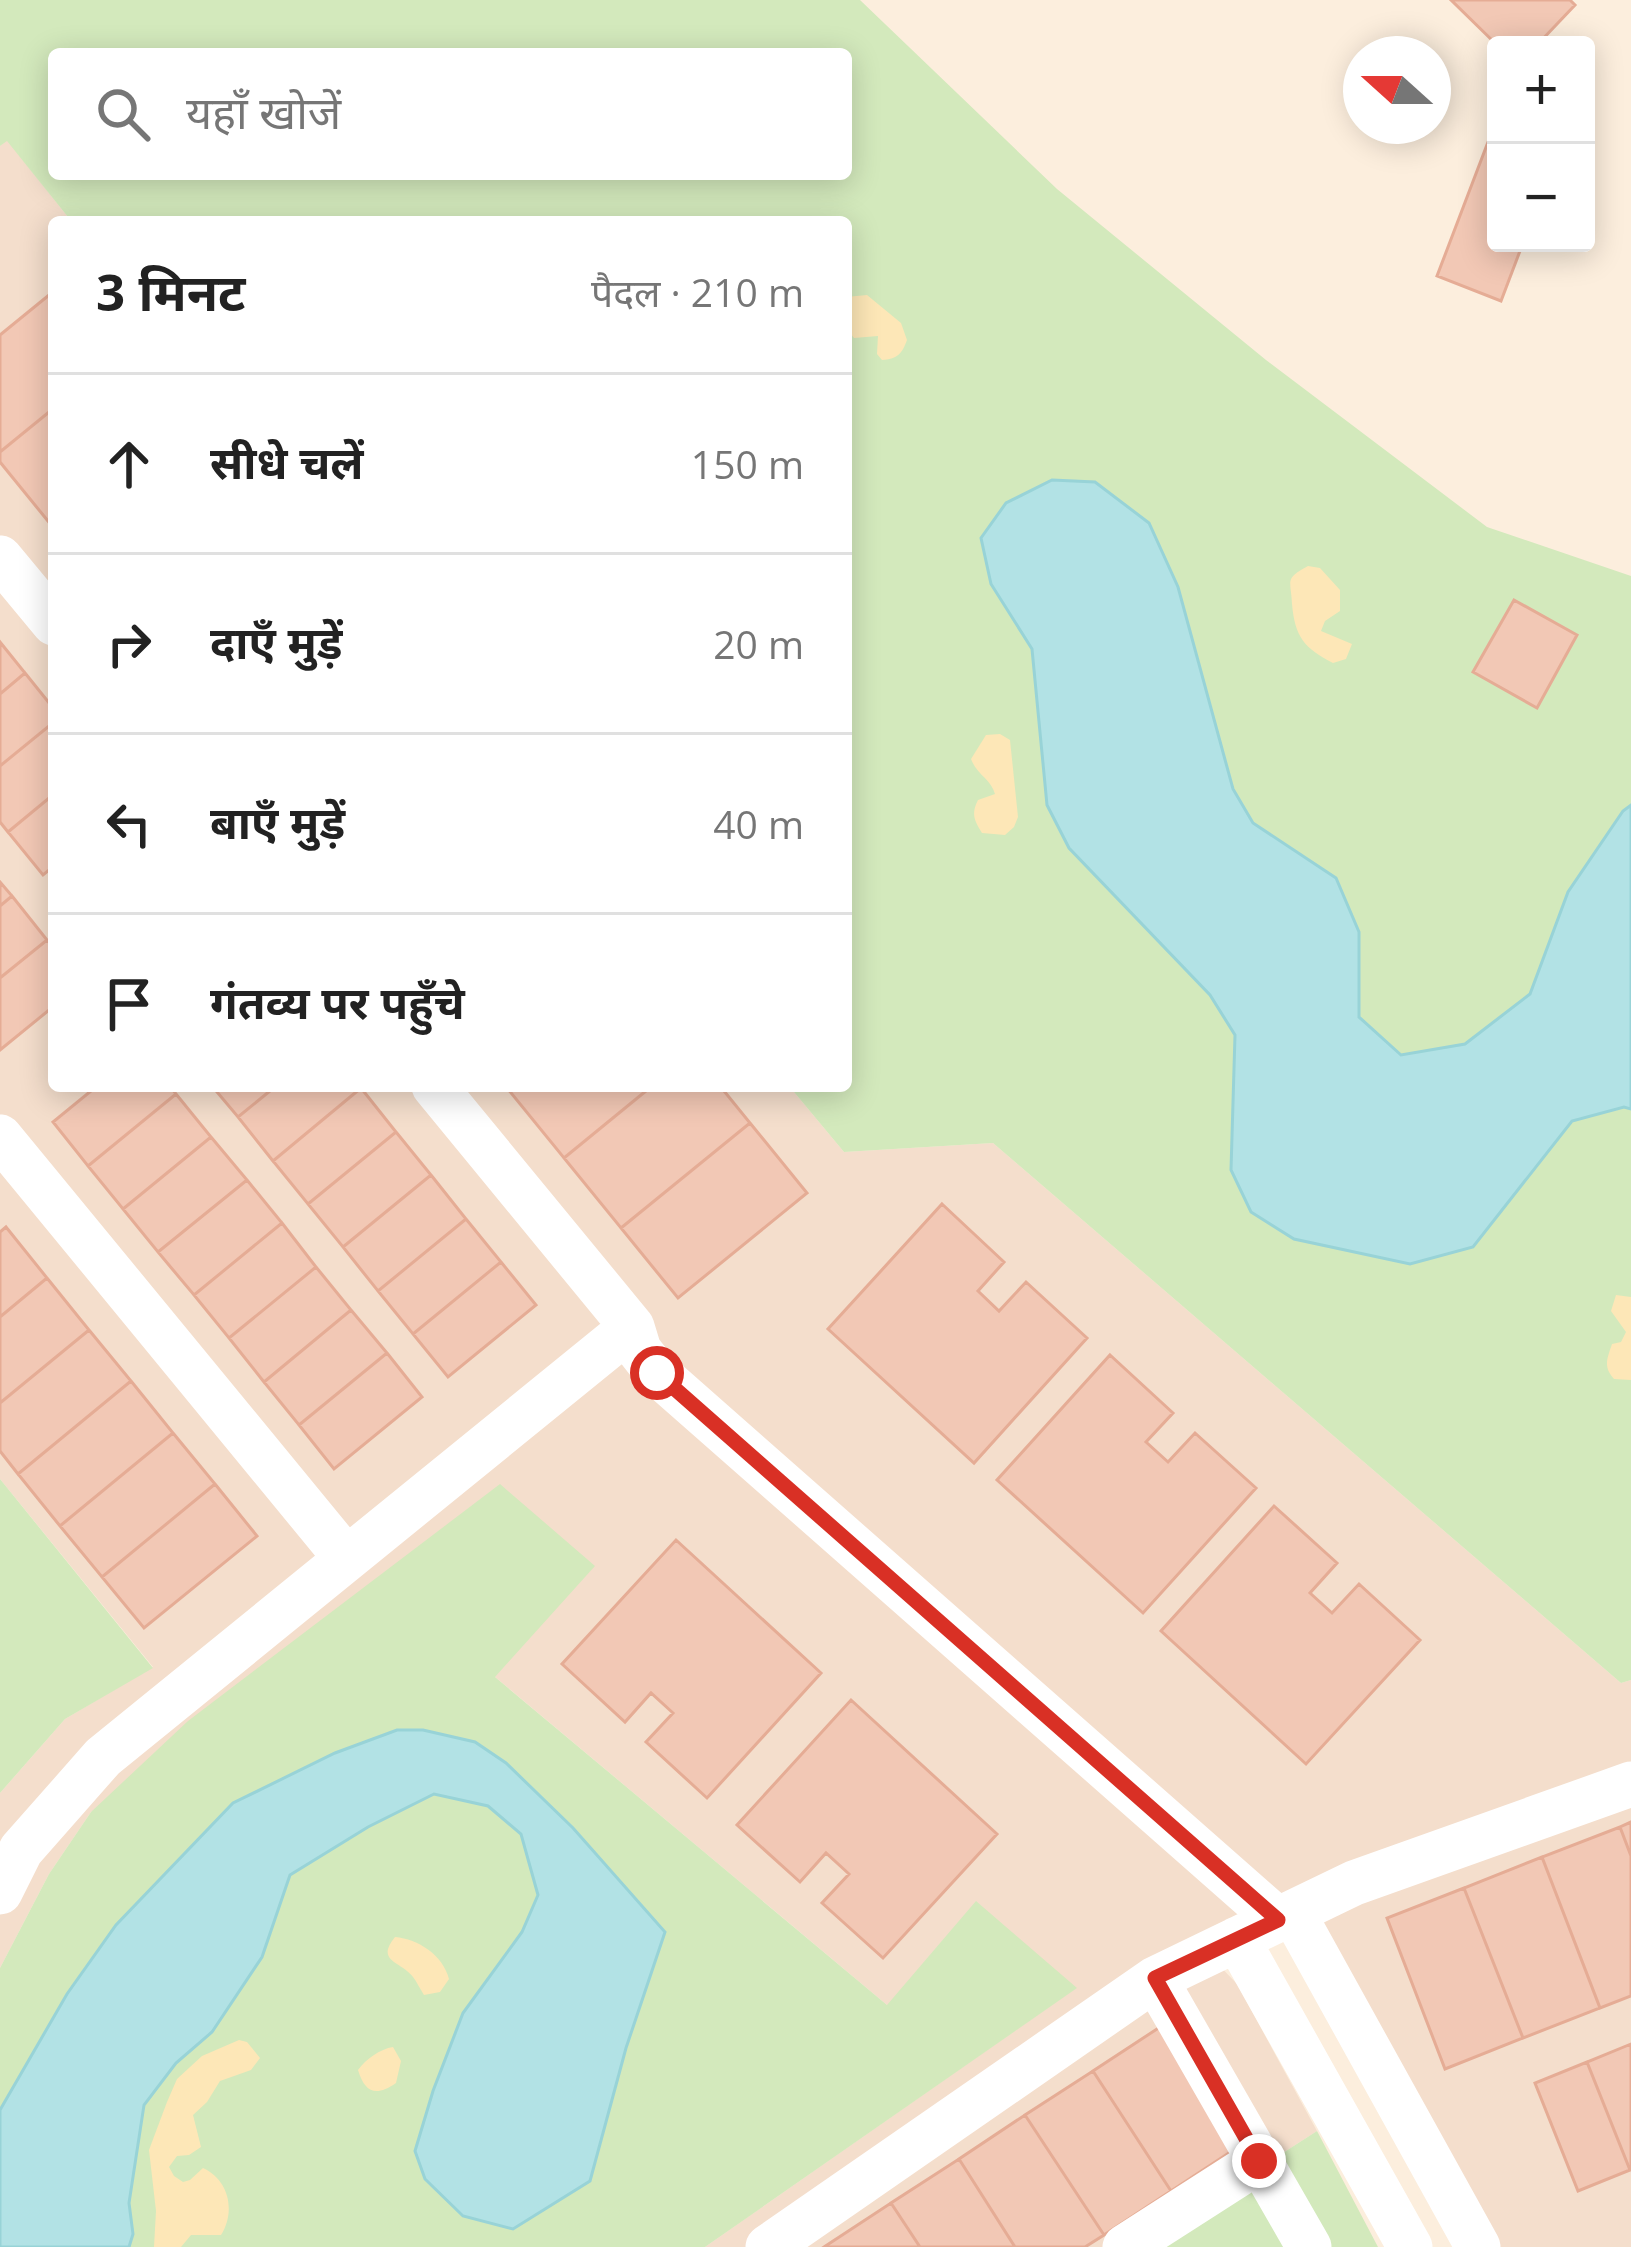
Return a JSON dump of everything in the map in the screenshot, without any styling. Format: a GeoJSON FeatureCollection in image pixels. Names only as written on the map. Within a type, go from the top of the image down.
{"type":"FeatureCollection","features":[{"type":"Feature","properties":{"kind":"street"},"geometry":{"type":"LineString","coordinates":[[0,558],[48,616]]}},
{"type":"Feature","properties":{"kind":"street"},"geometry":{"type":"LineString","coordinates":[[439,1092],[632,1327],[639,1350],[657,1373],[1285,1916],[1478,2247]]}},
{"type":"Feature","properties":{"kind":"street"},"geometry":{"type":"LineString","coordinates":[[0,1137],[346,1558]]}},
{"type":"Feature","properties":{"kind":"street"},"geometry":{"type":"LineString","coordinates":[[0,1892],[20,1850],[103,1757],[632,1327]]}},
{"type":"Feature","properties":{"kind":"street"},"geometry":{"type":"LineString","coordinates":[[768,2247],[1155,1978],[1354,1883],[1631,1784]]}},
{"type":"Feature","properties":{"kind":"street"},"geometry":{"type":"LineString","coordinates":[[1237,1939],[1410,2247]]}},
{"type":"Feature","properties":{"kind":"street"},"geometry":{"type":"LineString","coordinates":[[1155,1978],[1309,2247]]}},
{"type":"Feature","properties":{"kind":"street"},"geometry":{"type":"LineString","coordinates":[[1124,2247],[1259,2161]]}},
{"type":"Feature","properties":{"kind":"shaded area"},"geometry":{"type":"Polygon","coordinates":[[[7,140],[67,216],[48,216],[48,1092],[794,1092],[844,1152],[993,1143],[1621,1683],[1631,1680],[1631,2247],[1496,2247],[1314,1918],[1215,1961],[1237,1984],[1317,2131],[1137,2247],[705,2247],[1076,1988],[887,2005],[494,1676],[594,1566],[91,1812],[49,1874],[0,1968],[0,1793],[65,1719],[153,1667],[0,1479],[0,146],[7,140]]]}},
{"type":"Feature","properties":{"kind":"green space"},"geometry":{"type":"Polygon","coordinates":[[[0,0],[860,0],[1057,189],[1266,360],[1487,527],[1631,576],[1631,805],[1622,811],[1568,892],[1530,994],[1465,1044],[1401,1055],[1359,1017],[1359,932],[1336,879],[1253,823],[1233,789],[1178,587],[991,584],[1032,649],[1047,805],[1069,848],[1210,995],[1235,1035],[1231,1170],[1473,1247],[1572,1121],[1631,1109],[1631,1680],[1621,1683],[993,1143],[844,1152],[794,1092],[852,1092],[852,216],[67,216],[7,141],[0,146],[0,0]]]}},
{"type":"Feature","properties":{"kind":"green space"},"geometry":{"type":"Polygon","coordinates":[[[0,1479],[153,1668],[65,1719],[0,1793],[0,1479]]]}},
{"type":"Feature","properties":{"kind":"green space"},"geometry":{"type":"Polygon","coordinates":[[[500,1484],[595,1566],[495,1677],[887,2005],[976,1901],[1077,1988],[705,2247],[129,2247],[133,2234],[129,2203],[144,2105],[176,2063],[212,2032],[262,1957],[290,1875],[434,1794],[488,1806],[521,1835],[538,1895],[522,1932],[463,2014],[415,2151],[626,2048],[665,1932],[573,1828],[506,1763],[233,1803],[116,1925],[67,1994],[0,2110],[0,1968],[49,1874],[91,1812],[188,1721],[500,1484]]]}},
{"type":"Feature","properties":{"kind":"green space"},"geometry":{"type":"Polygon","coordinates":[[[1317,2131],[1378,2247],[1137,2247],[1317,2131]]]}},
{"type":"Feature","properties":{"kind":"sand"},"geometry":{"type":"Polygon","coordinates":[[[867,295],[901,323],[907,340],[895,357],[882,360],[877,354],[878,336],[852,336],[852,296],[867,295]]]}},
{"type":"Feature","properties":{"kind":"sand"},"geometry":{"type":"Polygon","coordinates":[[[1308,566],[1320,568],[1340,590],[1340,611],[1325,621],[1321,631],[1352,644],[1346,659],[1333,663],[1308,646],[1299,633],[1291,581],[1308,566]]]}},
{"type":"Feature","properties":{"kind":"sand"},"geometry":{"type":"Polygon","coordinates":[[[1000,734],[1010,740],[1018,817],[1005,835],[982,833],[977,824],[978,800],[995,794],[971,759],[986,735],[1000,734]]]}},
{"type":"Feature","properties":{"kind":"sand"},"geometry":{"type":"Polygon","coordinates":[[[1616,1295],[1631,1297],[1631,1380],[1614,1379],[1607,1367],[1612,1344],[1621,1342],[1626,1332],[1611,1311],[1616,1295]]]}},
{"type":"Feature","properties":{"kind":"sand"},"geometry":{"type":"Polygon","coordinates":[[[395,1937],[421,1945],[441,1963],[449,1979],[440,1992],[424,1995],[413,1977],[392,1960],[388,1952],[395,1937]]]}},
{"type":"Feature","properties":{"kind":"sand"},"geometry":{"type":"Polygon","coordinates":[[[239,2040],[247,2042],[260,2058],[251,2070],[220,2081],[193,2115],[201,2147],[177,2156],[169,2167],[183,2182],[203,2168],[219,2180],[229,2206],[226,2226],[221,2235],[191,2235],[181,2247],[154,2247],[156,2211],[149,2150],[167,2102],[177,2079],[202,2056],[239,2040]]]}},
{"type":"Feature","properties":{"kind":"sand"},"geometry":{"type":"Polygon","coordinates":[[[393,2047],[401,2061],[396,2083],[372,2090],[358,2070],[374,2055],[393,2047]]]}},
{"type":"Feature","properties":{"kind":"water"},"geometry":{"type":"Polygon","coordinates":[[[1052,480],[1095,482],[1149,523],[1178,587],[1233,789],[1253,823],[1336,878],[1359,932],[1359,1017],[1401,1055],[1465,1044],[1530,994],[1568,892],[1631,805],[1631,1109],[1572,1121],[1473,1247],[1410,1264],[1294,1239],[1251,1212],[1231,1170],[1235,1035],[1210,995],[1069,848],[1047,805],[1032,649],[991,584],[981,538],[1006,503],[1052,480]]]}},
{"type":"Feature","properties":{"kind":"water"},"geometry":{"type":"Polygon","coordinates":[[[397,1730],[423,1730],[475,1742],[506,1763],[573,1828],[665,1932],[626,2048],[590,2181],[513,2229],[463,2216],[425,2179],[415,2151],[463,2013],[522,1932],[538,1895],[521,1834],[488,1806],[434,1794],[290,1875],[262,1957],[212,2032],[176,2063],[144,2105],[129,2203],[133,2234],[129,2247],[0,2247],[0,2110],[67,1994],[116,1925],[233,1803],[335,1753],[397,1730]]]}},
{"type":"Feature","properties":{"kind":"building"},"geometry":{"type":"Polygon","coordinates":[[[1451,0],[1570,0],[1575,5],[1546,36],[1488,36],[1451,0]]]}},
{"type":"Feature","properties":{"kind":"building"},"geometry":{"type":"Polygon","coordinates":[[[1487,145],[1487,252],[1520,252],[1501,301],[1437,276],[1487,145]]]}},
{"type":"Feature","properties":{"kind":"building"},"geometry":{"type":"Polygon","coordinates":[[[48,296],[48,413],[0,452],[0,335],[48,296]]]}},
{"type":"Feature","properties":{"kind":"building"},"geometry":{"type":"Polygon","coordinates":[[[48,413],[48,521],[0,462],[0,452],[48,413]]]}},
{"type":"Feature","properties":{"kind":"building"},"geometry":{"type":"Polygon","coordinates":[[[1514,600],[1577,635],[1537,708],[1473,672],[1514,600]]]}},
{"type":"Feature","properties":{"kind":"building"},"geometry":{"type":"Polygon","coordinates":[[[0,642],[25,673],[0,694],[0,642]]]}},
{"type":"Feature","properties":{"kind":"building"},"geometry":{"type":"Polygon","coordinates":[[[25,673],[48,702],[48,727],[0,766],[0,694],[25,673]]]}},
{"type":"Feature","properties":{"kind":"building"},"geometry":{"type":"Polygon","coordinates":[[[48,727],[48,799],[8,832],[0,822],[0,766],[48,727]]]}},
{"type":"Feature","properties":{"kind":"building"},"geometry":{"type":"Polygon","coordinates":[[[48,799],[48,871],[43,875],[8,832],[48,799]]]}},
{"type":"Feature","properties":{"kind":"building"},"geometry":{"type":"Polygon","coordinates":[[[0,882],[12,896],[0,906],[0,882]]]}},
{"type":"Feature","properties":{"kind":"building"},"geometry":{"type":"Polygon","coordinates":[[[12,896],[47,940],[0,978],[0,906],[12,896]]]}},
{"type":"Feature","properties":{"kind":"building"},"geometry":{"type":"Polygon","coordinates":[[[48,941],[48,1011],[0,1050],[0,978],[48,941]]]}},
{"type":"Feature","properties":{"kind":"building"},"geometry":{"type":"Polygon","coordinates":[[[90,1092],[176,1094],[88,1166],[53,1122],[90,1092]]]}},
{"type":"Feature","properties":{"kind":"building"},"geometry":{"type":"Polygon","coordinates":[[[217,1092],[269,1092],[238,1117],[217,1092]]]}},
{"type":"Feature","properties":{"kind":"building"},"geometry":{"type":"Polygon","coordinates":[[[269,1092],[356,1092],[273,1161],[238,1117],[269,1092]]]}},
{"type":"Feature","properties":{"kind":"building"},"geometry":{"type":"Polygon","coordinates":[[[356,1092],[364,1092],[396,1132],[308,1204],[273,1161],[356,1092]]]}},
{"type":"Feature","properties":{"kind":"building"},"geometry":{"type":"Polygon","coordinates":[[[510,1092],[645,1092],[564,1158],[510,1092]]]}},
{"type":"Feature","properties":{"kind":"building"},"geometry":{"type":"Polygon","coordinates":[[[645,1092],[725,1092],[750,1123],[621,1228],[564,1158],[645,1092]]]}},
{"type":"Feature","properties":{"kind":"building"},"geometry":{"type":"Polygon","coordinates":[[[176,1094],[211,1137],[123,1209],[88,1166],[176,1094]]]}},
{"type":"Feature","properties":{"kind":"building"},"geometry":{"type":"Polygon","coordinates":[[[750,1123],[807,1193],[678,1298],[621,1228],[750,1123]]]}},
{"type":"Feature","properties":{"kind":"building"},"geometry":{"type":"Polygon","coordinates":[[[396,1132],[431,1175],[343,1247],[308,1204],[396,1132]]]}},
{"type":"Feature","properties":{"kind":"building"},"geometry":{"type":"Polygon","coordinates":[[[211,1137],[247,1180],[158,1252],[123,1209],[211,1137]]]}},
{"type":"Feature","properties":{"kind":"building"},"geometry":{"type":"Polygon","coordinates":[[[431,1175],[466,1219],[378,1291],[343,1247],[431,1175]]]}},
{"type":"Feature","properties":{"kind":"building"},"geometry":{"type":"Polygon","coordinates":[[[247,1180],[282,1223],[194,1295],[158,1252],[247,1180]]]}},
{"type":"Feature","properties":{"kind":"building"},"geometry":{"type":"Polygon","coordinates":[[[942,1204],[1004,1262],[978,1291],[999,1311],[1026,1282],[1087,1338],[974,1463],[828,1329],[942,1204]]]}},
{"type":"Feature","properties":{"kind":"building"},"geometry":{"type":"Polygon","coordinates":[[[466,1219],[501,1262],[413,1334],[378,1291],[466,1219]]]}},
{"type":"Feature","properties":{"kind":"building"},"geometry":{"type":"Polygon","coordinates":[[[282,1223],[316,1267],[229,1338],[194,1295],[282,1223]]]}},
{"type":"Feature","properties":{"kind":"building"},"geometry":{"type":"Polygon","coordinates":[[[6,1227],[47,1278],[0,1317],[0,1232],[6,1227]]]}},
{"type":"Feature","properties":{"kind":"building"},"geometry":{"type":"Polygon","coordinates":[[[501,1262],[536,1305],[448,1377],[413,1334],[501,1262]]]}},
{"type":"Feature","properties":{"kind":"building"},"geometry":{"type":"Polygon","coordinates":[[[316,1267],[351,1310],[264,1382],[229,1338],[316,1267]]]}},
{"type":"Feature","properties":{"kind":"building"},"geometry":{"type":"Polygon","coordinates":[[[47,1278],[89,1330],[0,1403],[0,1317],[47,1278]]]}},
{"type":"Feature","properties":{"kind":"building"},"geometry":{"type":"Polygon","coordinates":[[[351,1310],[387,1353],[299,1425],[264,1382],[351,1310]]]}},
{"type":"Feature","properties":{"kind":"building"},"geometry":{"type":"Polygon","coordinates":[[[89,1330],[131,1381],[18,1474],[0,1451],[0,1403],[89,1330]]]}},
{"type":"Feature","properties":{"kind":"building"},"geometry":{"type":"Polygon","coordinates":[[[387,1353],[422,1397],[334,1469],[299,1425],[387,1353]]]}},
{"type":"Feature","properties":{"kind":"building"},"geometry":{"type":"Polygon","coordinates":[[[1110,1355],[1173,1413],[1146,1442],[1168,1462],[1195,1433],[1256,1488],[1143,1613],[997,1480],[1110,1355]]]}},
{"type":"Feature","properties":{"kind":"building"},"geometry":{"type":"Polygon","coordinates":[[[131,1381],[173,1433],[60,1526],[18,1474],[131,1381]]]}},
{"type":"Feature","properties":{"kind":"building"},"geometry":{"type":"Polygon","coordinates":[[[173,1433],[215,1484],[102,1577],[60,1526],[173,1433]]]}},
{"type":"Feature","properties":{"kind":"building"},"geometry":{"type":"Polygon","coordinates":[[[215,1484],[257,1536],[144,1628],[102,1577],[215,1484]]]}},
{"type":"Feature","properties":{"kind":"building"},"geometry":{"type":"Polygon","coordinates":[[[1274,1506],[1337,1563],[1310,1593],[1332,1613],[1359,1584],[1420,1640],[1306,1764],[1161,1631],[1274,1506]]]}},
{"type":"Feature","properties":{"kind":"building"},"geometry":{"type":"Polygon","coordinates":[[[676,1540],[821,1673],[707,1798],[646,1742],[673,1713],[651,1693],[625,1722],[562,1664],[676,1540]]]}},
{"type":"Feature","properties":{"kind":"building"},"geometry":{"type":"Polygon","coordinates":[[[851,1700],[997,1834],[883,1958],[822,1903],[849,1874],[826,1853],[800,1882],[737,1825],[851,1700]]]}},
{"type":"Feature","properties":{"kind":"building"},"geometry":{"type":"Polygon","coordinates":[[[1631,1822],[1631,1856],[1620,1827],[1631,1822]]]}},
{"type":"Feature","properties":{"kind":"building"},"geometry":{"type":"Polygon","coordinates":[[[1620,1827],[1631,1856],[1631,1996],[1600,2008],[1542,1857],[1620,1827]]]}},
{"type":"Feature","properties":{"kind":"building"},"geometry":{"type":"Polygon","coordinates":[[[1542,1857],[1600,2008],[1523,2038],[1464,1888],[1542,1857]]]}},
{"type":"Feature","properties":{"kind":"building"},"geometry":{"type":"Polygon","coordinates":[[[1464,1888],[1523,2038],[1445,2069],[1387,1918],[1464,1888]]]}},
{"type":"Feature","properties":{"kind":"building"},"geometry":{"type":"Polygon","coordinates":[[[1160,2027],[1238,2147],[1171,2191],[1093,2071],[1160,2027]]]}},
{"type":"Feature","properties":{"kind":"building"},"geometry":{"type":"Polygon","coordinates":[[[1631,2044],[1631,2170],[1630,2170],[1587,2062],[1631,2044]]]}},
{"type":"Feature","properties":{"kind":"building"},"geometry":{"type":"Polygon","coordinates":[[[1587,2062],[1630,2170],[1578,2191],[1535,2083],[1587,2062]]]}},
{"type":"Feature","properties":{"kind":"building"},"geometry":{"type":"Polygon","coordinates":[[[1093,2071],[1171,2191],[1104,2235],[1025,2115],[1093,2071]]]}},
{"type":"Feature","properties":{"kind":"building"},"geometry":{"type":"Polygon","coordinates":[[[1025,2115],[1104,2235],[1085,2247],[1015,2247],[959,2159],[1025,2115]]]}},
{"type":"Feature","properties":{"kind":"building"},"geometry":{"type":"Polygon","coordinates":[[[959,2159],[1015,2247],[920,2247],[891,2203],[959,2159]]]}},
{"type":"Feature","properties":{"kind":"building"},"geometry":{"type":"Polygon","coordinates":[[[891,2203],[920,2247],[824,2247],[891,2203]]]}},
{"type":"Feature","properties":{"kind":"route"},"geometry":{"type":"LineString","coordinates":[[657,1373],[1278,1920],[1155,1978],[1259,2161]]}}]}
